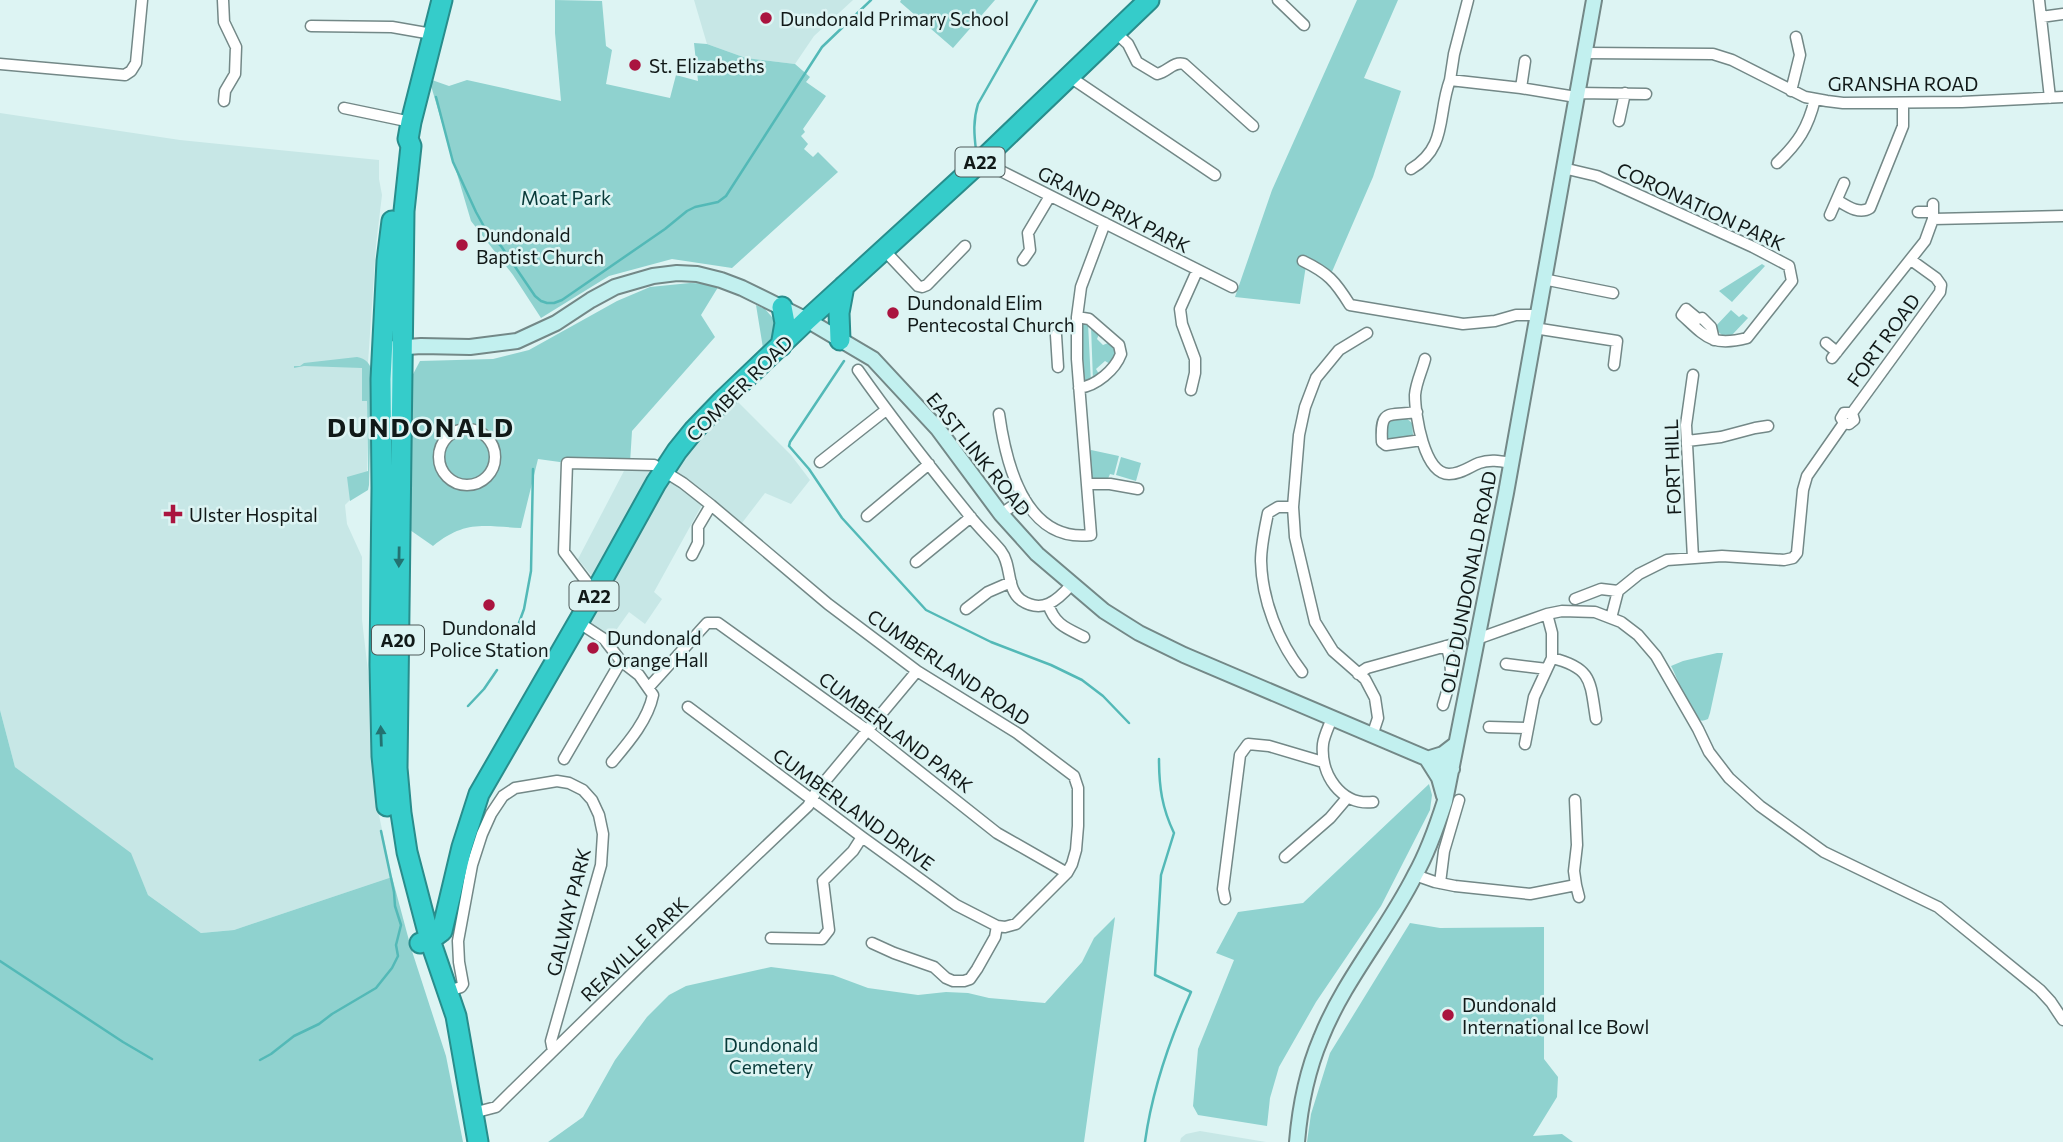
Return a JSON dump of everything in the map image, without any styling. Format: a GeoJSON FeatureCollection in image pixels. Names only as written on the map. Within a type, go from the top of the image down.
{"type":"FeatureCollection","features":[{"type":"Feature","properties":{"kind":"highway","name":"A20"},"geometry":{"type":"LineString","coordinates":[[442,0],[409,131],[402,146],[387,261],[392,348],[397,768],[401,813],[421,909],[425,942],[451,1036],[460,1048]]}},
{"type":"Feature","properties":{"kind":"highway","name":"COMBER ROAD"},"geometry":{"type":"LineString","coordinates":[[425,942],[442,931],[462,847],[479,794],[664,470],[694,430],[807,320],[981,161],[1149,0]]}},
{"type":"Feature","properties":{"kind":"highway","name":"A20"},"geometry":{"type":"LineString","coordinates":[[409,131],[411,146],[404,211],[402,267],[382,452],[382,756],[387,812],[409,909],[438,962],[449,991],[456,1016],[478,1142]]}},
{"type":"Feature","properties":{"kind":"highway"},"geometry":{"type":"LineString","coordinates":[[840,340],[839,313],[844,286]]}},
{"type":"Feature","properties":{"kind":"highway"},"geometry":{"type":"LineString","coordinates":[[781,346],[785,323],[782,307]]}},
{"type":"Feature","properties":{"kind":"highway"},"geometry":{"type":"LineString","coordinates":[[421,909],[433,916],[446,910]]}},
{"type":"Feature","properties":{"kind":"highway","name":"COMBER ROAD"},"geometry":{"type":"LineString","coordinates":[[438,962],[449,917],[446,910]]}},
{"type":"Feature","properties":{"kind":"street"},"geometry":{"type":"LineString","coordinates":[[0,64],[125,75],[136,63],[142,0]]}},
{"type":"Feature","properties":{"kind":"street"},"geometry":{"type":"LineString","coordinates":[[223,0],[223,22],[236,47],[235,74],[225,91],[224,101]]}},
{"type":"Feature","properties":{"kind":"street"},"geometry":{"type":"LineString","coordinates":[[1278,0],[1304,24]]}},
{"type":"Feature","properties":{"kind":"street"},"geometry":{"type":"LineString","coordinates":[[1411,169],[1422,162],[1438,137],[1441,112],[1468,0]]}},
{"type":"Feature","properties":{"kind":"street","name":"OLD DUNDONALD ROAD"},"geometry":{"type":"LineString","coordinates":[[1297,1142],[1305,1089],[1322,1035],[1415,875],[1438,823],[1452,800],[1452,769],[1456,744],[1511,463],[1594,0]]}},
{"type":"Feature","properties":{"kind":"street"},"geometry":{"type":"LineString","coordinates":[[2039,0],[2050,98]]}},
{"type":"Feature","properties":{"kind":"street"},"geometry":{"type":"LineString","coordinates":[[2041,17],[2063,14]]}},
{"type":"Feature","properties":{"kind":"street"},"geometry":{"type":"LineString","coordinates":[[310,26],[392,27],[432,34]]}},
{"type":"Feature","properties":{"kind":"street"},"geometry":{"type":"LineString","coordinates":[[1115,32],[1128,44],[1137,62],[1157,74],[1175,64],[1185,64],[1254,126]]}},
{"type":"Feature","properties":{"kind":"street"},"geometry":{"type":"LineString","coordinates":[[1791,91],[1800,55],[1796,37]]}},
{"type":"Feature","properties":{"kind":"street","name":"GRANSHA ROAD"},"geometry":{"type":"LineString","coordinates":[[1585,53],[1713,54],[1732,60],[1791,91],[1815,99],[1843,103],[2063,97]]}},
{"type":"Feature","properties":{"kind":"street"},"geometry":{"type":"LineString","coordinates":[[1521,88],[1525,61]]}},
{"type":"Feature","properties":{"kind":"street"},"geometry":{"type":"LineString","coordinates":[[1070,77],[1215,175]]}},
{"type":"Feature","properties":{"kind":"street"},"geometry":{"type":"LineString","coordinates":[[1450,80],[1576,95],[1646,94]]}},
{"type":"Feature","properties":{"kind":"street"},"geometry":{"type":"LineString","coordinates":[[1619,121],[1625,93]]}},
{"type":"Feature","properties":{"kind":"street"},"geometry":{"type":"LineString","coordinates":[[1777,163],[1796,145],[1803,134],[1815,99]]}},
{"type":"Feature","properties":{"kind":"street"},"geometry":{"type":"LineString","coordinates":[[1837,200],[1859,211],[1870,208],[1903,126],[1903,103]]}},
{"type":"Feature","properties":{"kind":"street"},"geometry":{"type":"LineString","coordinates":[[342,107],[409,131]]}},
{"type":"Feature","properties":{"kind":"street","name":"GRAND PRIX PARK"},"geometry":{"type":"LineString","coordinates":[[981,161],[1232,288]]}},
{"type":"Feature","properties":{"kind":"street","name":"CORONATION PARK"},"geometry":{"type":"LineString","coordinates":[[1563,167],[1597,176],[1789,266],[1792,281],[1747,338],[1735,341],[1714,340]]}},
{"type":"Feature","properties":{"kind":"street"},"geometry":{"type":"LineString","coordinates":[[1830,215],[1844,183]]}},
{"type":"Feature","properties":{"kind":"street"},"geometry":{"type":"LineString","coordinates":[[1023,260],[1030,250],[1028,233],[1050,196]]}},
{"type":"Feature","properties":{"kind":"street"},"geometry":{"type":"LineString","coordinates":[[1918,212],[2063,216]]}},
{"type":"Feature","properties":{"kind":"street","name":"FORT ROAD"},"geometry":{"type":"LineString","coordinates":[[1826,343],[1835,355],[1925,241],[1933,212]]}},
{"type":"Feature","properties":{"kind":"street"},"geometry":{"type":"LineString","coordinates":[[999,414],[1008,464],[1024,499],[1042,520],[1058,532],[1070,536],[1091,536],[1079,388],[1077,317],[1081,287],[1105,222]]}},
{"type":"Feature","properties":{"kind":"street"},"geometry":{"type":"LineString","coordinates":[[884,250],[922,288],[965,246]]}},
{"type":"Feature","properties":{"kind":"street","name":"FORT ROAD"},"geometry":{"type":"LineString","coordinates":[[1575,599],[1601,589],[1618,591],[1639,574],[1667,560],[1722,556],[1784,560],[1793,558],[1797,553],[1801,502],[1807,476],[1844,423],[1852,423],[1852,412],[1940,292],[1941,285],[1936,278],[1911,260]]}},
{"type":"Feature","properties":{"kind":"street"},"geometry":{"type":"LineString","coordinates":[[1303,261],[1329,275],[1350,305],[1463,324],[1495,321],[1516,315],[1617,341],[1614,365]]}},
{"type":"Feature","properties":{"kind":"street"},"geometry":{"type":"LineString","coordinates":[[402,267],[408,284],[410,328],[415,337],[432,347]]}},
{"type":"Feature","properties":{"kind":"street"},"geometry":{"type":"LineString","coordinates":[[1191,390],[1195,359],[1182,324],[1180,309],[1197,271]]}},
{"type":"Feature","properties":{"kind":"street","name":"EAST LINK ROAD"},"geometry":{"type":"LineString","coordinates":[[392,348],[470,347],[517,341],[556,323],[615,287],[666,274],[697,274],[743,288],[807,320],[873,359],[938,429],[1001,514],[1037,554],[1070,585],[1104,611],[1162,646],[1452,769]]}},
{"type":"Feature","properties":{"kind":"street"},"geometry":{"type":"LineString","coordinates":[[1543,279],[1613,293]]}},
{"type":"Feature","properties":{"kind":"street"},"geometry":{"type":"LineString","coordinates":[[1077,317],[1089,319],[1119,345],[1121,354],[1094,385],[1079,388]]}},
{"type":"Feature","properties":{"kind":"street"},"geometry":{"type":"LineString","coordinates":[[1367,333],[1339,349],[1316,378],[1305,407],[1299,435],[1293,507],[1295,537],[1315,622],[1333,651],[1364,679],[1375,698],[1378,718],[1373,736]]}},
{"type":"Feature","properties":{"kind":"street"},"geometry":{"type":"LineString","coordinates":[[1056,335],[1058,367]]}},
{"type":"Feature","properties":{"kind":"street"},"geometry":{"type":"LineString","coordinates":[[1057,353],[1077,351]]}},
{"type":"Feature","properties":{"kind":"street"},"geometry":{"type":"LineString","coordinates":[[1425,359],[1415,394],[1422,440],[1434,467],[1443,474],[1462,472],[1482,462],[1495,460],[1511,463]]}},
{"type":"Feature","properties":{"kind":"street"},"geometry":{"type":"LineString","coordinates":[[858,370],[886,410],[1003,554],[1018,598],[1030,604],[1048,604],[1060,597],[1070,585]]}},
{"type":"Feature","properties":{"kind":"street","name":"FORT HILL"},"geometry":{"type":"LineString","coordinates":[[1693,375],[1686,425],[1693,558]]}},
{"type":"Feature","properties":{"kind":"street"},"geometry":{"type":"LineString","coordinates":[[820,462],[886,410]]}},
{"type":"Feature","properties":{"kind":"street"},"geometry":{"type":"LineString","coordinates":[[1417,412],[1383,418],[1382,442],[1386,445],[1422,440]]}},
{"type":"Feature","properties":{"kind":"street"},"geometry":{"type":"LineString","coordinates":[[468,426],[489,440],[495,458],[489,475],[469,488],[449,479],[440,464],[439,456],[447,438],[468,426]]}},
{"type":"Feature","properties":{"kind":"street"},"geometry":{"type":"LineString","coordinates":[[1686,441],[1721,437],[1768,426]]}},
{"type":"Feature","properties":{"kind":"street"},"geometry":{"type":"LineString","coordinates":[[595,593],[564,552],[567,463],[654,464],[664,470]]}},
{"type":"Feature","properties":{"kind":"street"},"geometry":{"type":"LineString","coordinates":[[867,516],[929,464]]}},
{"type":"Feature","properties":{"kind":"street","name":"CUMBERLAND ROAD"},"geometry":{"type":"LineString","coordinates":[[664,470],[711,505],[828,604],[917,671],[1017,733],[1074,776],[1078,826],[1076,850],[1067,873]]}},
{"type":"Feature","properties":{"kind":"street"},"geometry":{"type":"LineString","coordinates":[[1088,484],[1110,484],[1138,489]]}},
{"type":"Feature","properties":{"kind":"street"},"geometry":{"type":"LineString","coordinates":[[1001,514],[1024,499]]}},
{"type":"Feature","properties":{"kind":"street"},"geometry":{"type":"LineString","coordinates":[[692,555],[698,543],[698,527],[711,505]]}},
{"type":"Feature","properties":{"kind":"street"},"geometry":{"type":"LineString","coordinates":[[1293,507],[1278,507],[1268,513],[1261,561],[1270,612],[1289,654],[1302,672]]}},
{"type":"Feature","properties":{"kind":"street"},"geometry":{"type":"LineString","coordinates":[[916,562],[971,517]]}},
{"type":"Feature","properties":{"kind":"street"},"geometry":{"type":"LineString","coordinates":[[966,609],[988,592],[1011,582]]}},
{"type":"Feature","properties":{"kind":"street"},"geometry":{"type":"LineString","coordinates":[[1611,618],[1618,591]]}},
{"type":"Feature","properties":{"kind":"street"},"geometry":{"type":"LineString","coordinates":[[1048,604],[1051,614],[1059,624],[1084,637]]}},
{"type":"Feature","properties":{"kind":"street"},"geometry":{"type":"LineString","coordinates":[[1476,639],[1547,614],[1576,610],[1595,612],[1621,622],[1638,635],[1656,656],[1709,752],[1729,778],[1760,806],[1824,852],[1938,907],[2040,990],[2052,1002],[2063,1020]]}},
{"type":"Feature","properties":{"kind":"street"},"geometry":{"type":"LineString","coordinates":[[1525,744],[1534,697],[1552,658],[1552,633],[1547,614]]}},
{"type":"Feature","properties":{"kind":"street"},"geometry":{"type":"LineString","coordinates":[[578,622],[604,639],[621,661],[639,675],[653,695],[651,706],[612,762]]}},
{"type":"Feature","properties":{"kind":"street","name":"CUMBERLAND PARK"},"geometry":{"type":"LineString","coordinates":[[649,687],[707,623],[718,623],[867,730],[996,833],[1067,873]]}},
{"type":"Feature","properties":{"kind":"street"},"geometry":{"type":"LineString","coordinates":[[1357,674],[1367,668],[1461,642]]}},
{"type":"Feature","properties":{"kind":"street"},"geometry":{"type":"LineString","coordinates":[[1443,705],[1452,677],[1451,659],[1446,646]]}},
{"type":"Feature","properties":{"kind":"street"},"geometry":{"type":"LineString","coordinates":[[1552,658],[1581,668],[1588,678],[1596,719]]}},
{"type":"Feature","properties":{"kind":"street"},"geometry":{"type":"LineString","coordinates":[[564,759],[621,661]]}},
{"type":"Feature","properties":{"kind":"street"},"geometry":{"type":"LineString","coordinates":[[1506,664],[1548,669]]}},
{"type":"Feature","properties":{"kind":"street","name":"REAVILLE PARK"},"geometry":{"type":"LineString","coordinates":[[473,1113],[496,1107],[775,839],[808,806],[917,671]]}},
{"type":"Feature","properties":{"kind":"street","name":"CUMBERLAND DRIVE"},"geometry":{"type":"LineString","coordinates":[[688,707],[956,905],[1001,926]]}},
{"type":"Feature","properties":{"kind":"street"},"geometry":{"type":"LineString","coordinates":[[1332,718],[1323,743],[1323,762],[1334,786],[1348,798],[1364,803],[1373,802]]}},
{"type":"Feature","properties":{"kind":"street"},"geometry":{"type":"LineString","coordinates":[[1489,727],[1527,728]]}},
{"type":"Feature","properties":{"kind":"street"},"geometry":{"type":"LineString","coordinates":[[1225,899],[1223,889],[1240,755],[1248,744],[1269,746],[1323,762]]}},
{"type":"Feature","properties":{"kind":"street"},"geometry":{"type":"LineString","coordinates":[[1440,883],[1452,800],[1427,759],[1443,754],[1456,744]]}},
{"type":"Feature","properties":{"kind":"street","name":"GALWAY PARK"},"geometry":{"type":"LineString","coordinates":[[449,991],[463,984],[458,941],[472,865],[491,814],[503,796],[515,788],[557,781],[583,790],[592,800],[599,815],[603,834],[602,857],[551,1041],[553,1051]]}},
{"type":"Feature","properties":{"kind":"street"},"geometry":{"type":"LineString","coordinates":[[1285,857],[1330,818],[1348,798]]}},
{"type":"Feature","properties":{"kind":"street"},"geometry":{"type":"LineString","coordinates":[[1575,800],[1577,845],[1574,872],[1579,897]]}},
{"type":"Feature","properties":{"kind":"street"},"geometry":{"type":"LineString","coordinates":[[771,938],[822,939],[826,936],[829,930],[823,881],[853,851],[862,837]]}},
{"type":"Feature","properties":{"kind":"street"},"geometry":{"type":"LineString","coordinates":[[872,943],[934,967],[953,981],[970,979],[1001,926],[1016,924],[1067,873]]}},
{"type":"Feature","properties":{"kind":"street"},"geometry":{"type":"LineString","coordinates":[[1415,875],[1440,883],[1530,894],[1576,886]]}},
{"type":"Feature","properties":{"kind":"shaded area","name":"Dundonald Primary School"},"geometry":{"type":"Polygon","coordinates":[[[694,0],[853,0],[814,36],[795,64],[746,58],[707,44],[694,0]]]}},
{"type":"Feature","properties":{"kind":"shaded area","name":"Ulster Hospital"},"geometry":{"type":"Polygon","coordinates":[[[0,113],[180,140],[379,160],[382,195],[367,378],[367,483],[345,505],[347,524],[362,557],[362,620],[371,697],[376,801],[392,877],[234,930],[201,933],[148,895],[130,853],[15,767],[0,710],[0,113]]]}},
{"type":"Feature","properties":{"kind":"shaded area"},"geometry":{"type":"Polygon","coordinates":[[[735,399],[791,455],[810,480],[791,504],[765,493],[742,523],[708,494],[654,592],[662,599],[645,624],[629,612],[609,640],[583,620],[677,458],[735,399]]]}},
{"type":"Feature","properties":{"kind":"shaded area"},"geometry":{"type":"Polygon","coordinates":[[[625,469],[656,470],[595,580],[578,559],[625,469]]]}},
{"type":"Feature","properties":{"kind":"shaded area"},"geometry":{"type":"Polygon","coordinates":[[[1200,1131],[1266,1142],[1180,1142],[1186,1134],[1200,1131]]]}},
{"type":"Feature","properties":{"kind":"green space","name":"Moat Park"},"geometry":{"type":"Polygon","coordinates":[[[555,0],[602,1],[606,46],[612,50],[606,84],[670,98],[676,75],[698,81],[694,43],[707,44],[746,58],[795,64],[810,77],[806,82],[826,96],[803,129],[805,132],[801,136],[808,144],[804,149],[813,157],[818,152],[838,172],[732,268],[672,259],[609,276],[541,318],[513,275],[471,221],[429,79],[449,86],[467,80],[561,101],[555,0]]]}},
{"type":"Feature","properties":{"kind":"green space"},"geometry":{"type":"Polygon","coordinates":[[[995,0],[953,48],[900,2],[995,0]]]}},
{"type":"Feature","properties":{"kind":"green space"},"geometry":{"type":"Polygon","coordinates":[[[1357,0],[1398,0],[1364,78],[1401,91],[1373,177],[1331,274],[1307,259],[1300,304],[1235,297],[1272,190],[1357,0]]]}},
{"type":"Feature","properties":{"kind":"green space"},"geometry":{"type":"Polygon","coordinates":[[[1762,264],[1765,266],[1732,302],[1719,291],[1762,264]]]}},
{"type":"Feature","properties":{"kind":"green space"},"geometry":{"type":"Polygon","coordinates":[[[690,283],[720,284],[701,315],[715,337],[632,431],[630,463],[567,463],[538,459],[521,528],[465,528],[433,546],[410,530],[411,378],[420,361],[493,359],[529,350],[617,301],[650,287],[690,283]]]}},
{"type":"Feature","properties":{"kind":"green space"},"geometry":{"type":"Polygon","coordinates":[[[756,305],[765,309],[778,324],[773,339],[763,348],[756,305]]]}},
{"type":"Feature","properties":{"kind":"green space"},"geometry":{"type":"Polygon","coordinates":[[[1731,310],[1739,317],[1743,314],[1748,318],[1732,335],[1722,335],[1714,328],[1731,310]]]}},
{"type":"Feature","properties":{"kind":"green space"},"geometry":{"type":"Polygon","coordinates":[[[1081,322],[1088,323],[1091,383],[1084,383],[1081,322]]]}},
{"type":"Feature","properties":{"kind":"green space"},"geometry":{"type":"Polygon","coordinates":[[[1091,326],[1099,334],[1097,339],[1103,345],[1108,343],[1117,353],[1110,364],[1105,361],[1096,369],[1099,374],[1093,381],[1091,326]]]}},
{"type":"Feature","properties":{"kind":"green space"},"geometry":{"type":"Polygon","coordinates":[[[357,357],[367,361],[372,371],[369,485],[368,490],[350,501],[347,477],[368,471],[367,401],[362,401],[362,368],[294,366],[357,357]]]}},
{"type":"Feature","properties":{"kind":"green space"},"geometry":{"type":"Polygon","coordinates":[[[1406,418],[1412,423],[1413,435],[1408,437],[1408,440],[1388,438],[1387,422],[1406,418]]]}},
{"type":"Feature","properties":{"kind":"green space"},"geometry":{"type":"Polygon","coordinates":[[[1091,450],[1119,456],[1114,475],[1110,474],[1107,481],[1091,479],[1088,454],[1091,450]]]}},
{"type":"Feature","properties":{"kind":"green space"},"geometry":{"type":"Polygon","coordinates":[[[1121,457],[1141,463],[1136,481],[1116,475],[1121,457]]]}},
{"type":"Feature","properties":{"kind":"green space"},"geometry":{"type":"Polygon","coordinates":[[[1723,653],[1710,713],[1708,719],[1701,721],[1690,708],[1671,666],[1723,653]]]}},
{"type":"Feature","properties":{"kind":"green space"},"geometry":{"type":"Polygon","coordinates":[[[0,710],[15,767],[131,853],[148,895],[201,933],[234,930],[392,877],[411,948],[446,1056],[463,1142],[0,1142],[0,710]]]}},
{"type":"Feature","properties":{"kind":"green space"},"geometry":{"type":"Polygon","coordinates":[[[1429,784],[1432,795],[1430,810],[1381,906],[1316,1002],[1279,1067],[1270,1098],[1267,1126],[1198,1115],[1193,1106],[1198,1049],[1234,960],[1216,953],[1238,912],[1303,903],[1429,784]]]}},
{"type":"Feature","properties":{"kind":"green space","name":"Dundonald Cemetery"},"geometry":{"type":"Polygon","coordinates":[[[1115,917],[1084,1142],[548,1142],[583,1117],[615,1060],[647,1017],[669,995],[686,986],[771,967],[833,975],[868,988],[918,995],[968,993],[989,998],[1045,1003],[1082,962],[1094,938],[1115,917]]]}},
{"type":"Feature","properties":{"kind":"green space","name":"Dundonald International Ice Bowl"},"geometry":{"type":"Polygon","coordinates":[[[1410,923],[1440,928],[1544,927],[1544,1059],[1558,1077],[1557,1097],[1533,1136],[1562,1134],[1573,1142],[1307,1142],[1311,1114],[1330,1053],[1410,923]]]}},
{"type":"Feature","properties":{"kind":"waterway"},"geometry":{"type":"LineString","coordinates":[[436,97],[453,162],[487,232],[501,246],[535,296],[541,301],[554,303],[665,229],[687,211],[718,202],[726,196],[822,47],[871,0]]}},
{"type":"Feature","properties":{"kind":"waterway"},"geometry":{"type":"LineString","coordinates":[[976,150],[974,127],[978,104],[1037,0]]}},
{"type":"Feature","properties":{"kind":"waterway"},"geometry":{"type":"LineString","coordinates":[[844,361],[789,446],[809,469],[842,518],[926,610],[991,642],[1082,680],[1103,696],[1129,723]]}},
{"type":"Feature","properties":{"kind":"waterway"},"geometry":{"type":"LineString","coordinates":[[516,631],[524,609],[531,571],[533,469]]}},
{"type":"Feature","properties":{"kind":"waterway"},"geometry":{"type":"LineString","coordinates":[[468,706],[497,670]]}},
{"type":"Feature","properties":{"kind":"waterway"},"geometry":{"type":"LineString","coordinates":[[1145,1142],[1163,1065],[1191,992],[1155,975],[1161,875],[1174,833],[1162,797],[1159,759]]}},
{"type":"Feature","properties":{"kind":"waterway"},"geometry":{"type":"LineString","coordinates":[[260,1060],[294,1036],[319,1024],[376,988],[392,968],[398,956],[396,945],[401,925],[381,831]]}},
{"type":"Feature","properties":{"kind":"waterway"},"geometry":{"type":"LineString","coordinates":[[0,961],[152,1059]]}},
{"type":"Feature","properties":{"kind":"place","name":"Dundonald Primary School"},"geometry":{"type":"Point","coordinates":[766,18]}},
{"type":"Feature","properties":{"kind":"place","name":"St. Elizabeths"},"geometry":{"type":"Point","coordinates":[635,65]}},
{"type":"Feature","properties":{"kind":"place","name":"Dundonald Baptist Church"},"geometry":{"type":"Point","coordinates":[462,245]}},
{"type":"Feature","properties":{"kind":"place","name":"Dundonald Elim Pentecostal Church"},"geometry":{"type":"Point","coordinates":[893,313]}},
{"type":"Feature","properties":{"kind":"place","name":"Ulster Hospital"},"geometry":{"type":"Point","coordinates":[173,514]}},
{"type":"Feature","properties":{"kind":"place","name":"Dundonald Police Station"},"geometry":{"type":"Point","coordinates":[489,605]}},
{"type":"Feature","properties":{"kind":"place","name":"Dundonald Orange Hall"},"geometry":{"type":"Point","coordinates":[593,648]}},
{"type":"Feature","properties":{"kind":"place","name":"Dundonald International Ice Bowl"},"geometry":{"type":"Point","coordinates":[1448,1015]}},
{"type":"Feature","properties":{"kind":"district","name":"DUNDONALD"},"geometry":{"type":"Point","coordinates":[421,426]}}]}
